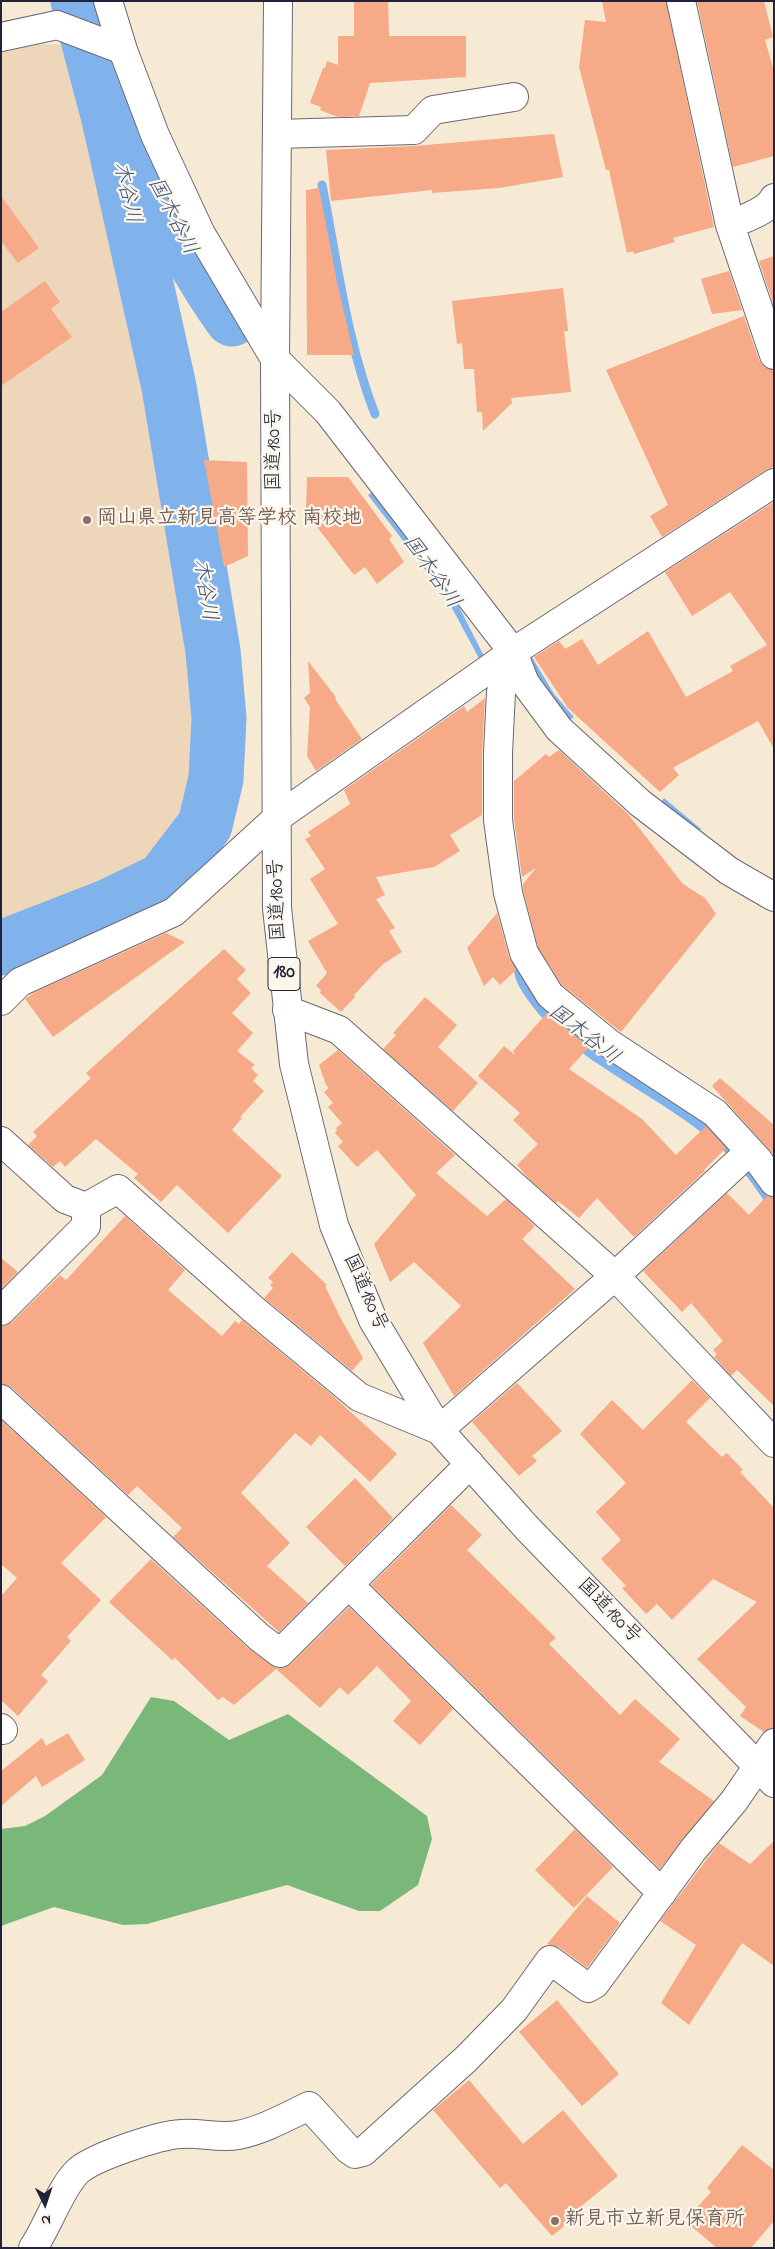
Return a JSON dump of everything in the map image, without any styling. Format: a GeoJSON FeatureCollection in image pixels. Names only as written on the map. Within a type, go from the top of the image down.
{"type":"FeatureCollection","features":[{"type":"Feature","properties":{"kind":"main road"},"geometry":{"type":"LineString","coordinates":[[108,1],[123,50],[155,135],[200,234],[276,359],[328,412],[513,652],[525,683],[559,729],[640,803],[729,871],[774,898]]}},
{"type":"Feature","properties":{"kind":"main road","name":"国道180号"},"geometry":{"type":"LineString","coordinates":[[278,1],[276,359],[277,908],[294,1064],[334,1225],[373,1320],[439,1430],[527,1528],[766,1774]]}},
{"type":"Feature","properties":{"kind":"main road"},"geometry":{"type":"LineString","coordinates":[[681,1],[730,225],[774,355]]}},
{"type":"Feature","properties":{"kind":"main road"},"geometry":{"type":"LineString","coordinates":[[1,38],[57,25],[123,50]]}},
{"type":"Feature","properties":{"kind":"main road"},"geometry":{"type":"LineString","coordinates":[[277,134],[414,130],[433,110],[514,97]]}},
{"type":"Feature","properties":{"kind":"main road"},"geometry":{"type":"LineString","coordinates":[[730,225],[761,210],[769,205],[774,198]]}},
{"type":"Feature","properties":{"kind":"main road"},"geometry":{"type":"LineString","coordinates":[[1,1001],[20,982],[174,912],[278,817],[513,652],[774,483]]}},
{"type":"Feature","properties":{"kind":"main road"},"geometry":{"type":"LineString","coordinates":[[513,652],[501,692],[498,753],[498,820],[508,893],[524,953],[550,995],[610,1044],[715,1113],[750,1150],[774,1182]]}},
{"type":"Feature","properties":{"kind":"main road"},"geometry":{"type":"LineString","coordinates":[[287,1010],[339,1030],[615,1276],[774,1443]]}},
{"type":"Feature","properties":{"kind":"main road"},"geometry":{"type":"LineString","coordinates":[[1,1141],[65,1200],[86,1207],[118,1189],[253,1309],[359,1397],[439,1430],[615,1276],[750,1150]]}},
{"type":"Feature","properties":{"kind":"main road"},"geometry":{"type":"LineString","coordinates":[[1,1311],[86,1226],[86,1207]]}},
{"type":"Feature","properties":{"kind":"main road"},"geometry":{"type":"LineString","coordinates":[[1,1399],[258,1637],[280,1653],[470,1464]]}},
{"type":"Feature","properties":{"kind":"main road"},"geometry":{"type":"LineString","coordinates":[[348,1585],[662,1893]]}},
{"type":"Feature","properties":{"kind":"main road"},"geometry":{"type":"LineString","coordinates":[[33,2248],[69,2182],[78,2171],[92,2162],[161,2136],[182,2134],[237,2135],[268,2126],[309,2106],[348,2149],[355,2154],[363,2152],[376,2138],[420,2102],[514,2010],[550,1960],[588,1988],[595,1984],[693,1850],[734,1801],[766,1774],[774,1742]]}},
{"type":"Feature","properties":{"kind":"shaded area","name":"岡山県立新見高等学校 南校地"},"geometry":{"type":"Polygon","coordinates":[[[66,44],[76,79],[162,454],[182,585],[197,746],[189,797],[161,851],[116,878],[1,922],[1,50],[22,45],[66,44]]]}},
{"type":"Feature","properties":{"kind":"green space"},"geometry":{"type":"Polygon","coordinates":[[[151,1697],[174,1701],[229,1740],[288,1714],[427,1816],[432,1839],[418,1885],[380,1911],[359,1911],[287,1885],[147,1924],[123,1925],[54,1907],[1,1926],[1,1829],[25,1826],[45,1816],[102,1775],[151,1697]]]}},
{"type":"Feature","properties":{"kind":"water"},"geometry":{"type":"Polygon","coordinates":[[[372,492],[453,595],[484,656],[482,664],[446,597],[368,495],[372,492]]]}},
{"type":"Feature","properties":{"kind":"water"},"geometry":{"type":"Polygon","coordinates":[[[529,652],[554,694],[574,717],[570,720],[550,697],[525,653],[529,652]]]}},
{"type":"Feature","properties":{"kind":"water"},"geometry":{"type":"Polygon","coordinates":[[[488,689],[519,952],[686,1097],[774,1186],[774,1215],[745,1174],[725,1152],[682,1118],[604,1068],[568,1042],[537,1012],[517,983],[491,872],[485,828],[484,789],[488,689]]]}},
{"type":"Feature","properties":{"kind":"water"},"geometry":{"type":"Polygon","coordinates":[[[664,798],[701,829],[698,833],[661,802],[664,798]]]}},
{"type":"Feature","properties":{"kind":"building"},"geometry":{"type":"Polygon","coordinates":[[[354,1],[388,1],[389,36],[466,36],[466,77],[370,83],[359,116],[338,117],[320,110],[321,107],[310,103],[327,61],[338,65],[338,36],[354,36],[354,1]]]}},
{"type":"Feature","properties":{"kind":"building"},"geometry":{"type":"Polygon","coordinates":[[[602,1],[666,1],[714,227],[673,238],[675,242],[634,254],[633,251],[627,253],[609,170],[606,170],[579,67],[585,20],[606,22],[602,1]]]}},
{"type":"Feature","properties":{"kind":"building"},"geometry":{"type":"Polygon","coordinates":[[[697,1],[764,1],[773,37],[765,40],[774,71],[774,156],[733,167],[697,1]]]}},
{"type":"Feature","properties":{"kind":"building"},"geometry":{"type":"Polygon","coordinates":[[[554,134],[563,177],[499,188],[432,193],[432,190],[331,201],[326,150],[414,146],[554,134]]]}},
{"type":"Feature","properties":{"kind":"building"},"geometry":{"type":"Polygon","coordinates":[[[319,188],[337,282],[354,355],[307,355],[306,190],[319,188]]]}},
{"type":"Feature","properties":{"kind":"building"},"geometry":{"type":"Polygon","coordinates":[[[1,196],[39,248],[18,263],[1,241],[1,196]]]}},
{"type":"Feature","properties":{"kind":"building"},"geometry":{"type":"Polygon","coordinates":[[[774,256],[774,306],[759,261],[774,256]]]}},
{"type":"Feature","properties":{"kind":"building"},"geometry":{"type":"Polygon","coordinates":[[[729,271],[742,310],[712,314],[701,279],[729,271]]]}},
{"type":"Feature","properties":{"kind":"building"},"geometry":{"type":"Polygon","coordinates":[[[45,281],[60,302],[51,309],[72,337],[1,386],[1,312],[45,281]]]}},
{"type":"Feature","properties":{"kind":"building"},"geometry":{"type":"Polygon","coordinates":[[[563,288],[568,331],[564,331],[571,392],[511,398],[512,403],[483,431],[482,412],[477,412],[474,369],[464,369],[462,343],[457,344],[452,301],[563,288]]]}},
{"type":"Feature","properties":{"kind":"building"},"geometry":{"type":"Polygon","coordinates":[[[744,316],[759,360],[764,367],[774,370],[774,467],[766,470],[662,537],[650,516],[668,505],[606,370],[744,316]]]}},
{"type":"Feature","properties":{"kind":"building"},"geometry":{"type":"Polygon","coordinates":[[[204,460],[247,462],[248,556],[224,567],[204,460]]]}},
{"type":"Feature","properties":{"kind":"building"},"geometry":{"type":"Polygon","coordinates":[[[307,477],[348,477],[392,536],[389,539],[404,562],[377,584],[365,567],[354,575],[314,523],[315,512],[306,512],[307,477]]]}},
{"type":"Feature","properties":{"kind":"building"},"geometry":{"type":"Polygon","coordinates":[[[774,502],[774,749],[758,721],[673,768],[679,775],[660,792],[568,708],[534,657],[559,641],[565,649],[582,639],[598,665],[648,631],[686,697],[733,671],[730,666],[767,645],[730,592],[692,616],[665,572],[774,502]]]}},
{"type":"Feature","properties":{"kind":"building"},"geometry":{"type":"Polygon","coordinates":[[[308,661],[336,697],[335,699],[362,739],[316,771],[307,756],[310,707],[304,698],[310,693],[308,661]]]}},
{"type":"Feature","properties":{"kind":"building"},"geometry":{"type":"Polygon","coordinates":[[[485,698],[482,815],[450,835],[460,851],[434,867],[376,877],[385,895],[376,899],[395,928],[389,931],[402,952],[383,964],[341,1012],[320,993],[321,990],[316,986],[327,973],[308,941],[338,924],[310,879],[325,869],[305,839],[311,836],[308,832],[350,804],[344,790],[464,706],[467,712],[485,698]]]}},
{"type":"Feature","properties":{"kind":"building"},"geometry":{"type":"Polygon","coordinates":[[[559,750],[628,814],[683,884],[705,898],[716,914],[621,1032],[562,985],[538,947],[523,890],[523,884],[536,868],[522,877],[514,819],[514,781],[546,754],[549,757],[559,750]]]}},
{"type":"Feature","properties":{"kind":"building"},"geometry":{"type":"Polygon","coordinates":[[[497,913],[509,957],[516,970],[500,985],[493,977],[484,986],[467,948],[497,913]]]}},
{"type":"Feature","properties":{"kind":"building"},"geometry":{"type":"Polygon","coordinates":[[[166,933],[185,942],[53,1037],[25,999],[35,992],[166,933]]]}},
{"type":"Feature","properties":{"kind":"building"},"geometry":{"type":"Polygon","coordinates":[[[224,949],[246,970],[237,979],[251,993],[232,1013],[253,1033],[237,1051],[255,1065],[251,1068],[258,1075],[253,1081],[264,1091],[240,1117],[242,1118],[232,1130],[282,1176],[228,1233],[177,1185],[161,1202],[134,1178],[138,1174],[96,1139],[65,1167],[60,1161],[53,1167],[28,1145],[37,1136],[33,1132],[91,1078],[86,1073],[224,949]]]}},
{"type":"Feature","properties":{"kind":"building"},"geometry":{"type":"Polygon","coordinates":[[[425,997],[457,1025],[438,1047],[478,1083],[453,1111],[383,1049],[396,1035],[393,1033],[425,997]]]}},
{"type":"Feature","properties":{"kind":"building"},"geometry":{"type":"Polygon","coordinates":[[[547,1013],[589,1047],[569,1069],[642,1119],[676,1155],[706,1126],[726,1148],[705,1171],[634,1237],[597,1198],[579,1218],[558,1201],[556,1203],[529,1179],[517,1165],[538,1144],[513,1120],[520,1113],[478,1076],[504,1046],[515,1055],[513,1051],[547,1013]]]}},
{"type":"Feature","properties":{"kind":"building"},"geometry":{"type":"Polygon","coordinates":[[[338,1050],[455,1155],[436,1173],[487,1216],[506,1199],[535,1226],[522,1239],[575,1289],[454,1396],[423,1343],[461,1306],[414,1262],[390,1282],[374,1244],[416,1195],[377,1150],[357,1167],[338,1146],[343,1142],[335,1133],[336,1128],[342,1123],[328,1107],[333,1103],[324,1092],[329,1088],[326,1085],[319,1065],[338,1050]]]}},
{"type":"Feature","properties":{"kind":"building"},"geometry":{"type":"Polygon","coordinates":[[[720,1078],[774,1125],[774,1155],[712,1086],[720,1078]]]}},
{"type":"Feature","properties":{"kind":"building"},"geometry":{"type":"Polygon","coordinates":[[[727,1193],[749,1215],[767,1196],[774,1197],[774,1406],[737,1370],[731,1376],[714,1357],[717,1354],[713,1350],[723,1341],[691,1303],[682,1312],[643,1271],[727,1193]]]}},
{"type":"Feature","properties":{"kind":"building"},"geometry":{"type":"Polygon","coordinates":[[[125,1216],[185,1270],[168,1290],[222,1336],[235,1321],[239,1324],[242,1320],[332,1395],[397,1454],[370,1482],[320,1435],[311,1446],[295,1433],[241,1493],[290,1543],[267,1566],[308,1603],[279,1632],[173,1537],[182,1528],[137,1486],[128,1495],[12,1388],[1,1384],[1,1326],[12,1322],[60,1275],[66,1280],[125,1216]]]}},
{"type":"Feature","properties":{"kind":"building"},"geometry":{"type":"Polygon","coordinates":[[[292,1252],[327,1285],[325,1286],[340,1317],[363,1358],[352,1371],[264,1298],[273,1288],[270,1285],[273,1282],[268,1278],[292,1252]]]}},
{"type":"Feature","properties":{"kind":"building"},"geometry":{"type":"Polygon","coordinates":[[[1,1258],[18,1272],[1,1289],[1,1258]]]}},
{"type":"Feature","properties":{"kind":"building"},"geometry":{"type":"Polygon","coordinates":[[[692,1380],[710,1398],[686,1422],[722,1457],[727,1453],[743,1470],[740,1472],[774,1508],[774,1728],[764,1732],[740,1716],[746,1707],[697,1659],[757,1602],[713,1579],[672,1620],[657,1604],[646,1614],[622,1588],[626,1586],[601,1559],[621,1540],[596,1512],[626,1483],[580,1434],[612,1400],[643,1430],[692,1380]]]}},
{"type":"Feature","properties":{"kind":"building"},"geometry":{"type":"Polygon","coordinates":[[[517,1383],[562,1431],[532,1456],[537,1461],[519,1476],[472,1422],[517,1383]]]}},
{"type":"Feature","properties":{"kind":"building"},"geometry":{"type":"Polygon","coordinates":[[[1,1420],[106,1517],[61,1563],[101,1600],[67,1637],[71,1641],[41,1675],[48,1681],[18,1716],[1,1700],[1,1596],[17,1578],[1,1564],[1,1420]]]}},
{"type":"Feature","properties":{"kind":"building"},"geometry":{"type":"Polygon","coordinates":[[[355,1478],[393,1518],[345,1566],[306,1527],[355,1478]]]}},
{"type":"Feature","properties":{"kind":"building"},"geometry":{"type":"Polygon","coordinates":[[[451,1505],[482,1535],[467,1550],[556,1638],[549,1644],[620,1715],[635,1699],[680,1739],[659,1762],[714,1801],[660,1869],[371,1585],[451,1505]]]}},
{"type":"Feature","properties":{"kind":"building"},"geometry":{"type":"Polygon","coordinates":[[[151,1559],[248,1648],[277,1668],[284,1668],[291,1664],[349,1607],[453,1709],[420,1745],[393,1721],[411,1701],[377,1666],[348,1695],[340,1687],[320,1708],[276,1669],[234,1705],[223,1697],[218,1700],[175,1658],[172,1660],[109,1602],[151,1559]]]}},
{"type":"Feature","properties":{"kind":"building"},"geometry":{"type":"Polygon","coordinates":[[[68,1733],[85,1760],[42,1787],[36,1776],[1,1806],[1,1771],[42,1738],[46,1746],[68,1733]]]}},
{"type":"Feature","properties":{"kind":"building"},"geometry":{"type":"Polygon","coordinates":[[[575,1829],[613,1867],[574,1908],[535,1870],[575,1829]]]}},
{"type":"Feature","properties":{"kind":"building"},"geometry":{"type":"Polygon","coordinates":[[[774,1841],[774,1966],[742,1943],[689,2025],[661,2003],[696,1945],[660,1921],[719,1843],[750,1864],[774,1841]]]}},
{"type":"Feature","properties":{"kind":"building"},"geometry":{"type":"Polygon","coordinates":[[[587,1896],[620,1923],[587,1968],[559,1947],[547,1944],[587,1896]]]}},
{"type":"Feature","properties":{"kind":"building"},"geometry":{"type":"Polygon","coordinates":[[[557,2000],[619,2074],[582,2106],[519,2032],[557,2000]]]}},
{"type":"Feature","properties":{"kind":"building"},"geometry":{"type":"Polygon","coordinates":[[[469,2080],[523,2144],[563,2110],[618,2176],[574,2212],[577,2216],[552,2236],[506,2183],[500,2188],[433,2110],[469,2080]]]}},
{"type":"Feature","properties":{"kind":"building"},"geometry":{"type":"Polygon","coordinates":[[[742,2145],[774,2170],[774,2221],[751,2248],[717,2248],[685,2221],[711,2192],[707,2188],[742,2145]]]}},
{"type":"Feature","properties":{"kind":"waterway","name":"木谷川"},"geometry":{"type":"LineString","coordinates":[[1,948],[107,907],[163,880],[205,825],[216,779],[219,718],[213,651],[169,387],[109,119],[78,1]]}},
{"type":"Feature","properties":{"kind":"waterway","name":"国木谷川"},"geometry":{"type":"LineString","coordinates":[[136,150],[193,258],[232,319]]}},
{"type":"Feature","properties":{"kind":"waterway"},"geometry":{"type":"LineString","coordinates":[[322,185],[350,330],[365,387],[375,414]]}},
{"type":"Feature","properties":{"kind":"place","name":"岡山県立新見高等学校 南校地"},"geometry":{"type":"Point","coordinates":[87,520]}},
{"type":"Feature","properties":{"kind":"place","name":"新見市立新見保育所"},"geometry":{"type":"Point","coordinates":[555,2221]}}]}
